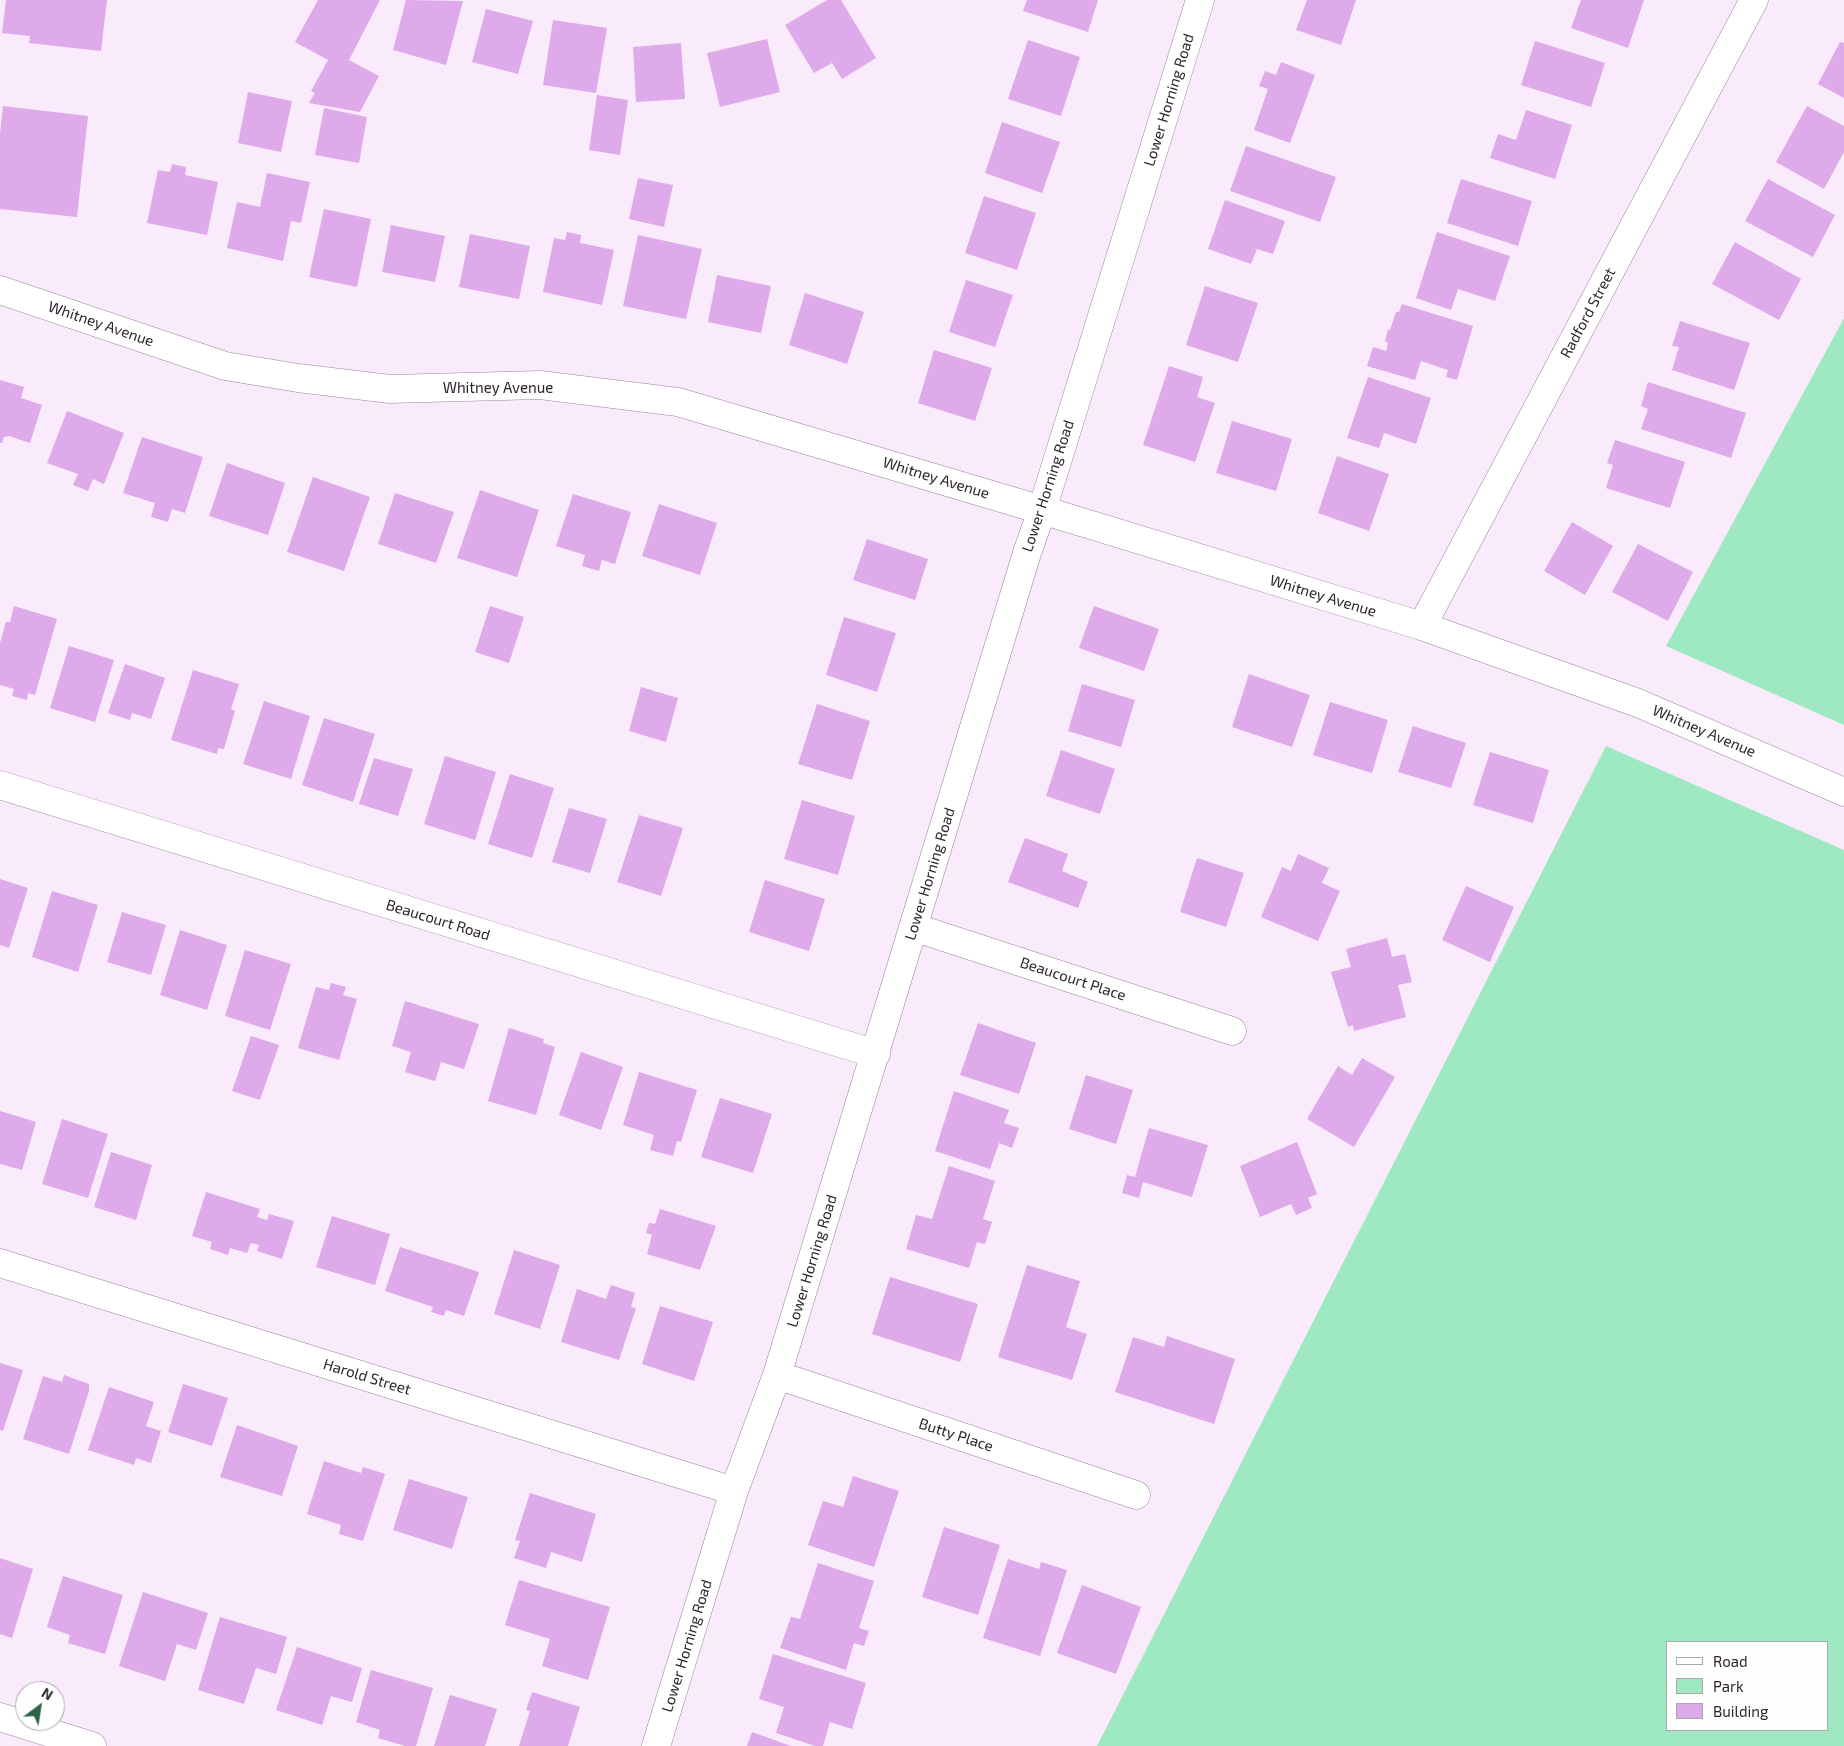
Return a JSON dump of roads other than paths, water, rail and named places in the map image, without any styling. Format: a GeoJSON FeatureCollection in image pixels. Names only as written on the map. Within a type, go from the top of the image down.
{"type":"FeatureCollection","features":[{"type":"Feature","properties":{"kind":"street","name":"Lower Horning Road"},"geometry":{"type":"LineString","coordinates":[[656,1746],[734,1491],[777,1375],[1027,553],[1200,0]]}},
{"type":"Feature","properties":{"kind":"street","name":"Radford Street"},"geometry":{"type":"LineString","coordinates":[[1422,626],[1754,0]]}},
{"type":"Feature","properties":{"kind":"street","name":"Whitney Avenue"},"geometry":{"type":"LineString","coordinates":[[0,290],[225,366],[298,378],[390,389],[540,385],[678,402],[1042,510],[1422,626],[1638,703],[1844,792]]}},
{"type":"Feature","properties":{"kind":"street","name":"Beaucourt Road"},"geometry":{"type":"LineString","coordinates":[[0,785],[876,1054]]}},
{"type":"Feature","properties":{"kind":"street","name":"Beaucourt Place"},"geometry":{"type":"LineString","coordinates":[[914,927],[1232,1031]]}},
{"type":"Feature","properties":{"kind":"street","name":"Harold Street"},"geometry":{"type":"LineString","coordinates":[[0,1263],[734,1491]]}},
{"type":"Feature","properties":{"kind":"street","name":"Butty Place"},"geometry":{"type":"LineString","coordinates":[[777,1375],[1136,1495]]}},
{"type":"Feature","properties":{"kind":"street"},"geometry":{"type":"LineString","coordinates":[[0,1717],[92,1746]]}}]}
